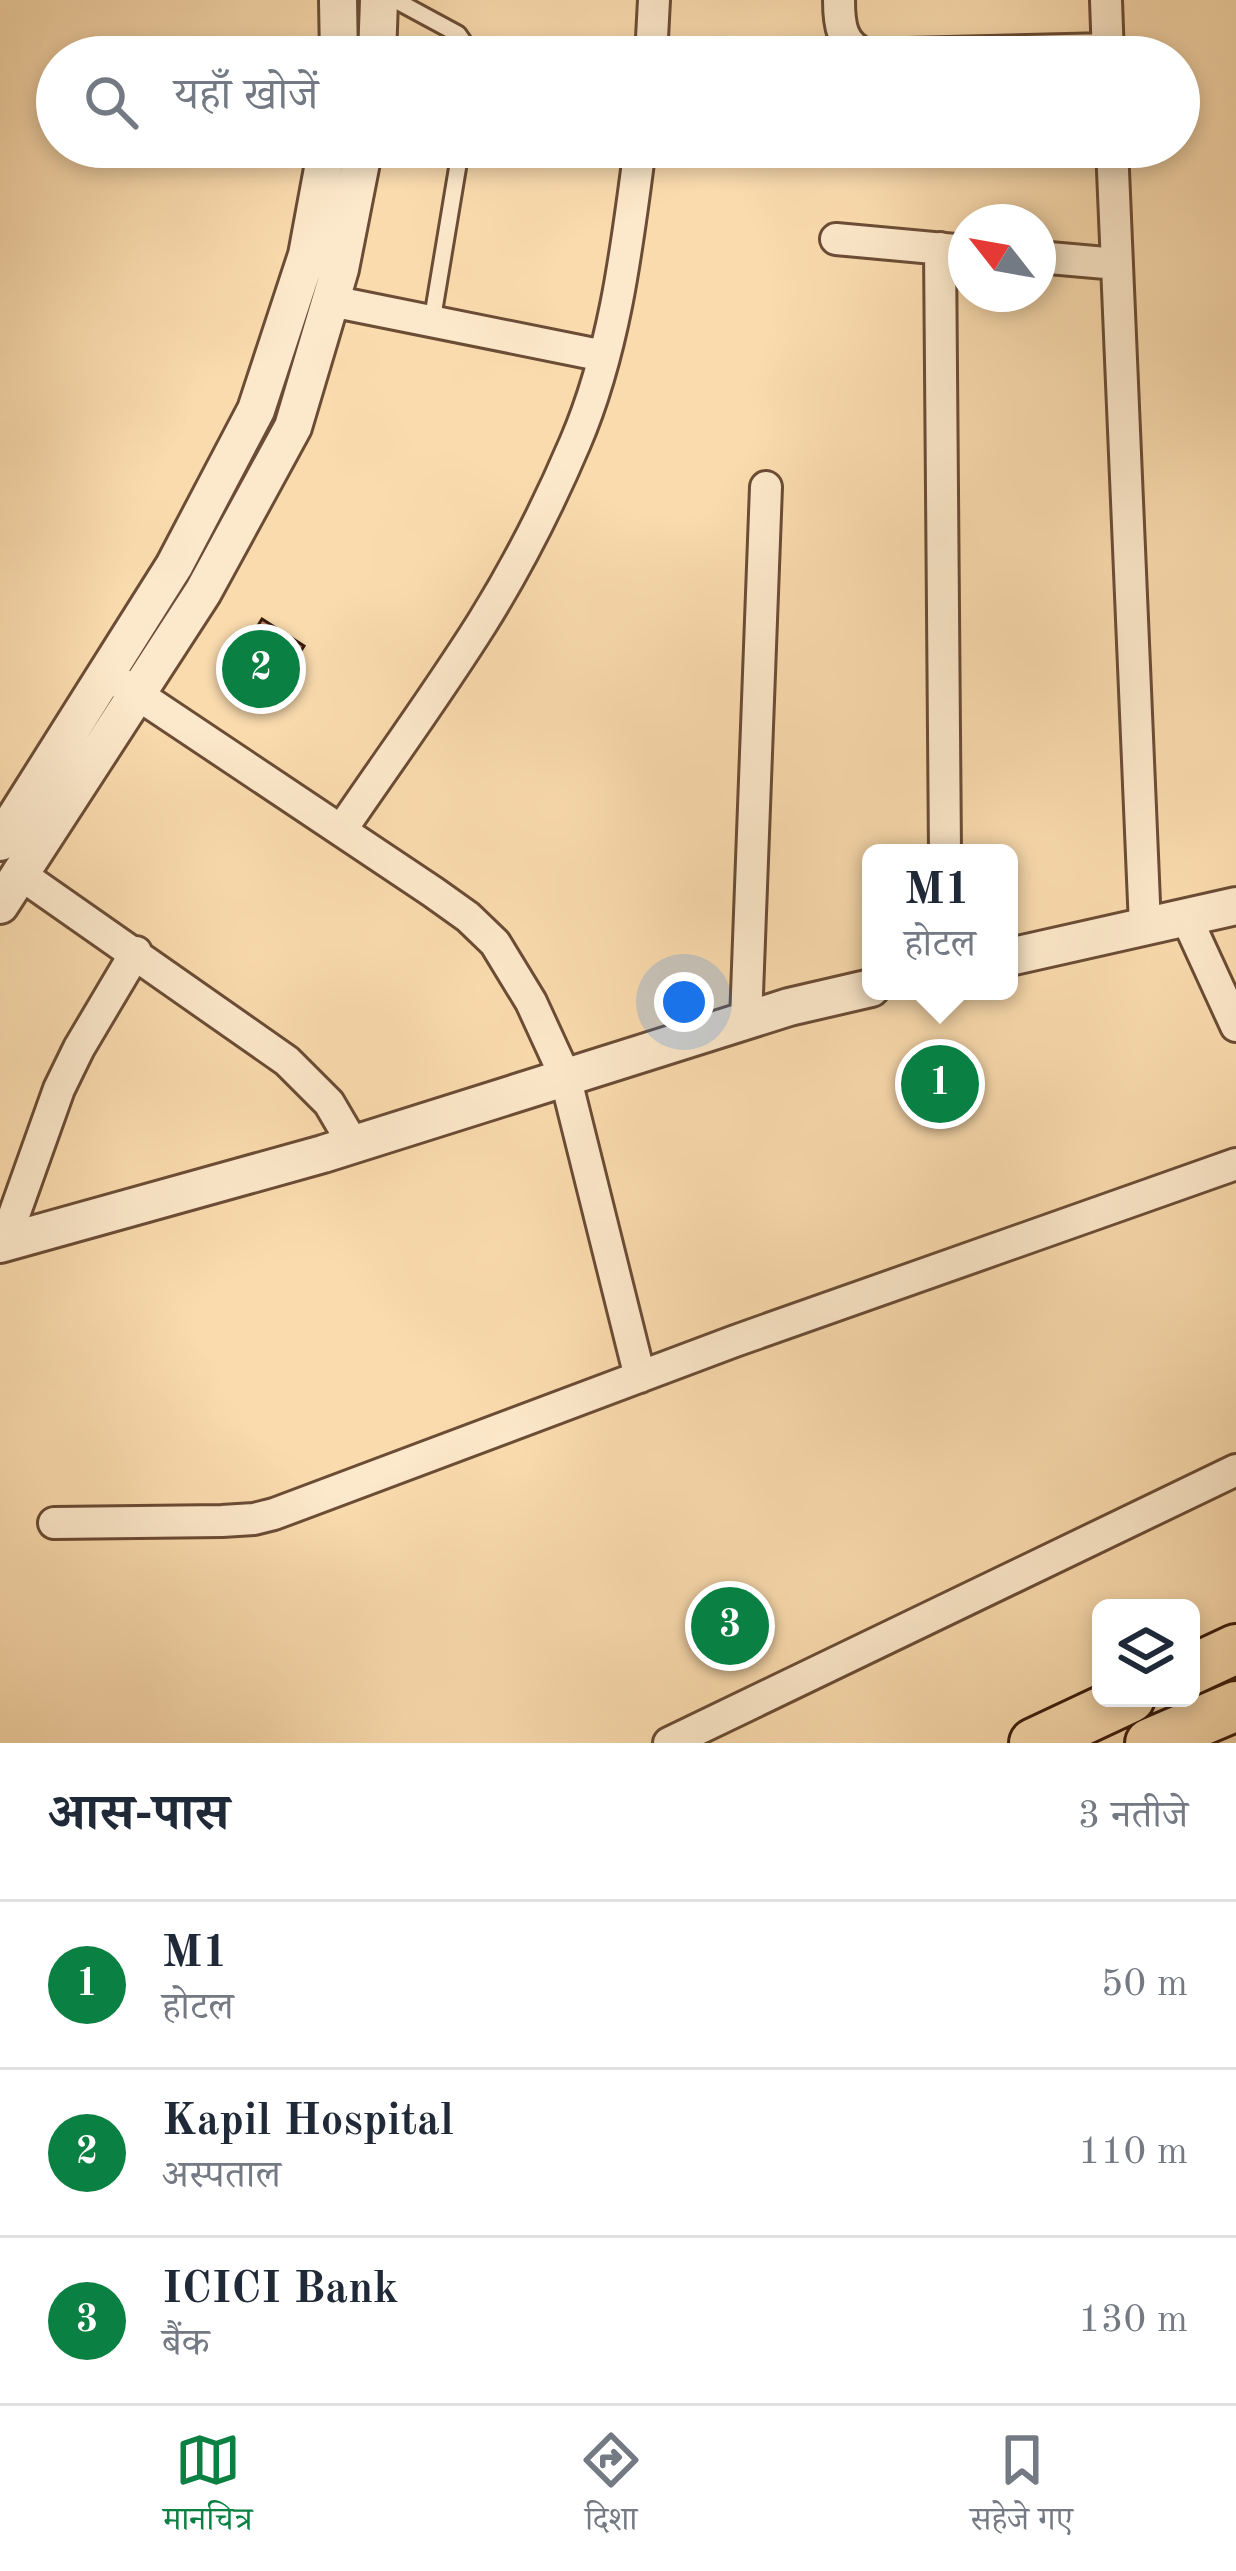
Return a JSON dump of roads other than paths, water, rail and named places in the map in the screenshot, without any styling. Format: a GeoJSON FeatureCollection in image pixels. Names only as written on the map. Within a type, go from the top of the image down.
{"type":"FeatureCollection","features":[{"type":"Feature","properties":{"kind":"highway"},"geometry":{"type":"LineString","coordinates":[[1200,1666],[1236,1649]]}},
{"type":"Feature","properties":{"kind":"highway"},"geometry":{"type":"LineString","coordinates":[[1150,1743],[1236,1706]]}},
{"type":"Feature","properties":{"kind":"highway"},"geometry":{"type":"LineString","coordinates":[[1034,1743],[1111,1707]]}},
{"type":"Feature","properties":{"kind":"street"},"geometry":{"type":"LineString","coordinates":[[338,0],[339,36]]}},
{"type":"Feature","properties":{"kind":"street"},"geometry":{"type":"LineString","coordinates":[[378,36],[379,0]]}},
{"type":"Feature","properties":{"kind":"street"},"geometry":{"type":"LineString","coordinates":[[652,36],[654,0]]}},
{"type":"Feature","properties":{"kind":"street"},"geometry":{"type":"LineString","coordinates":[[839,0],[844,36]]}},
{"type":"Feature","properties":{"kind":"street"},"geometry":{"type":"LineString","coordinates":[[1106,0],[1107,36]]}},
{"type":"Feature","properties":{"kind":"street"},"geometry":{"type":"LineString","coordinates":[[0,905],[121,684],[174,566],[256,410],[307,255],[323,168]]}},
{"type":"Feature","properties":{"kind":"street"},"geometry":{"type":"LineString","coordinates":[[0,842],[121,684],[202,592],[292,427],[340,269],[360,168]]}},
{"type":"Feature","properties":{"kind":"street"},"geometry":{"type":"LineString","coordinates":[[342,829],[483,622],[576,441],[604,356],[626,256],[637,168]]}},
{"type":"Feature","properties":{"kind":"street"},"geometry":{"type":"LineString","coordinates":[[1113,168],[1145,926]]}},
{"type":"Feature","properties":{"kind":"street"},"geometry":{"type":"LineString","coordinates":[[836,238],[948,249]]}},
{"type":"Feature","properties":{"kind":"street"},"geometry":{"type":"LineString","coordinates":[[1056,259],[1117,264]]}},
{"type":"Feature","properties":{"kind":"street"},"geometry":{"type":"LineString","coordinates":[[331,301],[604,356]]}},
{"type":"Feature","properties":{"kind":"street"},"geometry":{"type":"LineString","coordinates":[[945,844],[952,312]]}},
{"type":"Feature","properties":{"kind":"street"},"geometry":{"type":"LineString","coordinates":[[746,1020],[766,487]]}},
{"type":"Feature","properties":{"kind":"street"},"geometry":{"type":"LineString","coordinates":[[121,684],[468,916],[495,944],[532,1002],[565,1076],[640,1377]]}},
{"type":"Feature","properties":{"kind":"street"},"geometry":{"type":"LineString","coordinates":[[20,874],[287,1061],[329,1103],[353,1144]]}},
{"type":"Feature","properties":{"kind":"street"},"geometry":{"type":"LineString","coordinates":[[1018,955],[1236,906]]}},
{"type":"Feature","properties":{"kind":"street"},"geometry":{"type":"LineString","coordinates":[[1186,917],[1236,1026]]}},
{"type":"Feature","properties":{"kind":"street"},"geometry":{"type":"LineString","coordinates":[[2,1244],[59,1089],[136,952]]}},
{"type":"Feature","properties":{"kind":"street"},"geometry":{"type":"LineString","coordinates":[[2,1244],[353,1144],[789,1006],[862,990]]}},
{"type":"Feature","properties":{"kind":"street"},"geometry":{"type":"LineString","coordinates":[[54,1523],[254,1519],[1236,1164]]}},
{"type":"Feature","properties":{"kind":"street"},"geometry":{"type":"LineString","coordinates":[[669,1743],[1236,1470]]}},
{"type":"Feature","properties":{"kind":"lane"},"geometry":{"type":"LineString","coordinates":[[395,0],[459,36]]}},
{"type":"Feature","properties":{"kind":"lane"},"geometry":{"type":"LineString","coordinates":[[432,321],[458,168]]}},
{"type":"Feature","properties":{"kind":"place","name":"Kapil Hospital"},"geometry":{"type":"Point","coordinates":[261,669]}},
{"type":"Feature","properties":{"kind":"place","name":"M1"},"geometry":{"type":"Point","coordinates":[940,1084]}},
{"type":"Feature","properties":{"kind":"place","name":"ICICI Bank"},"geometry":{"type":"Point","coordinates":[730,1626]}}]}
